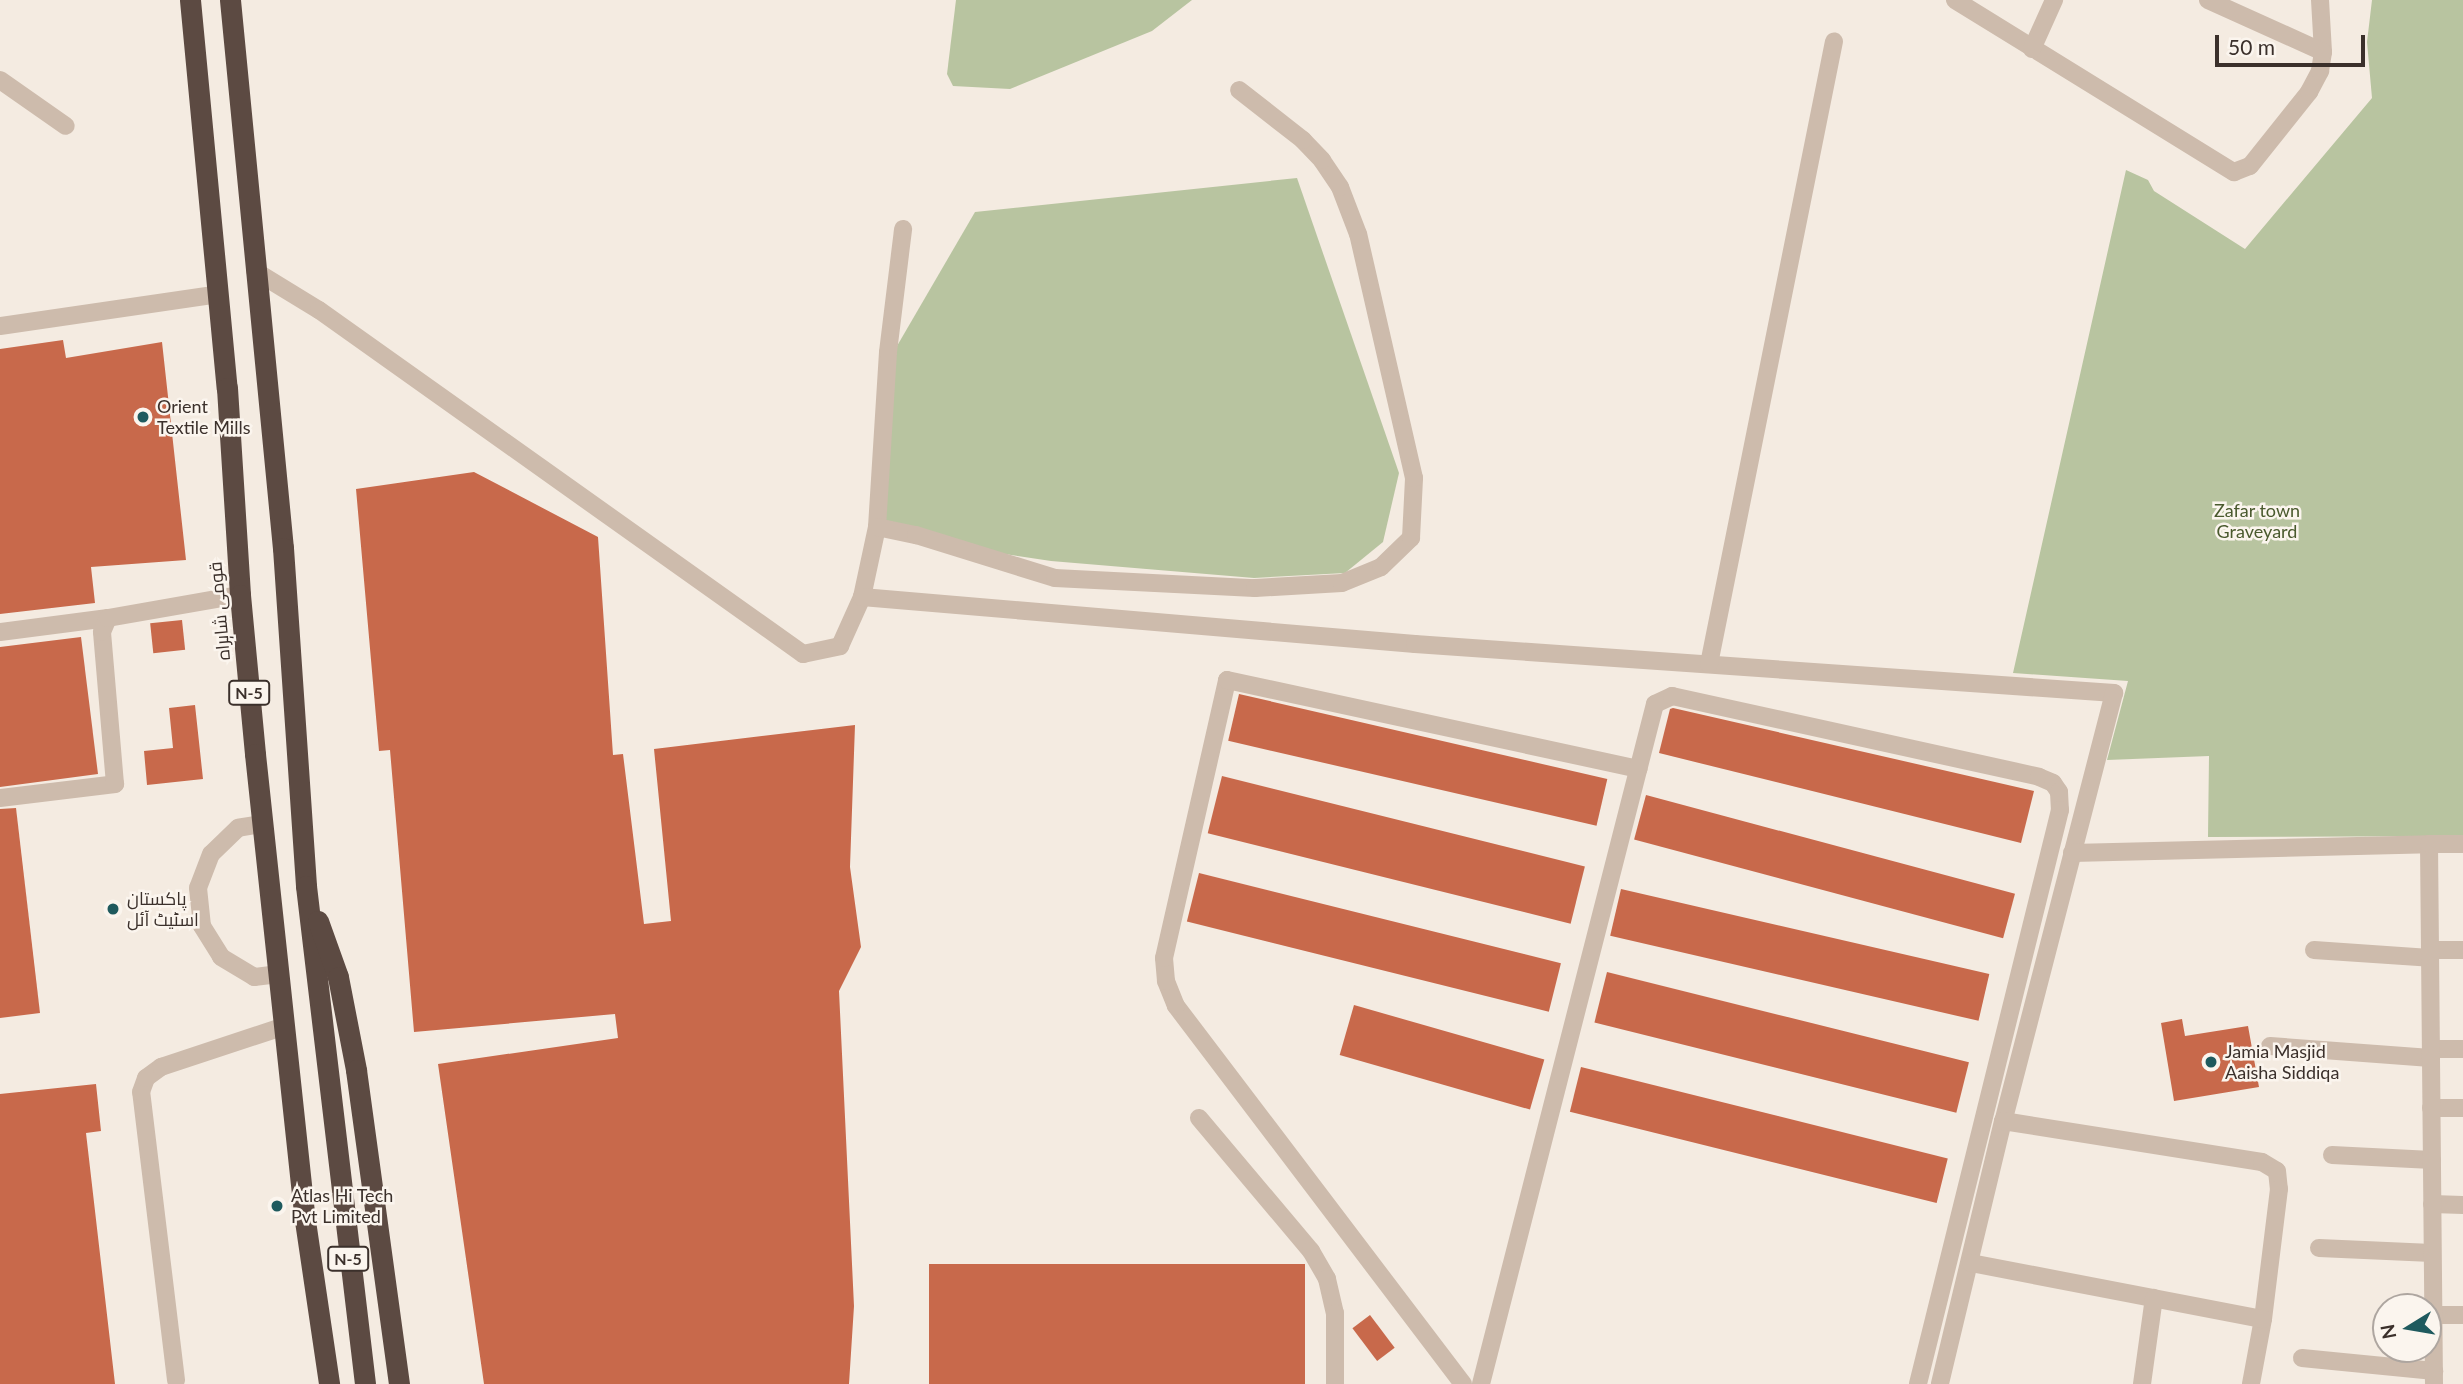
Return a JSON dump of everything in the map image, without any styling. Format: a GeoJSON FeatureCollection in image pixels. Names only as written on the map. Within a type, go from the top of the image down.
{"type":"FeatureCollection","features":[{"type":"Feature","properties":{"kind":"highway","name":"قومی شاہراہ"},"geometry":{"type":"LineString","coordinates":[[190,0],[219,293],[240,595],[282,1027],[304,1214],[329,1384]]}},
{"type":"Feature","properties":{"kind":"highway","name":"N-5"},"geometry":{"type":"LineString","coordinates":[[230,0],[283,548],[306,886],[365,1384]]}},
{"type":"Feature","properties":{"kind":"highway"},"geometry":{"type":"LineString","coordinates":[[306,886],[338,977],[356,1070],[400,1384]]}},
{"type":"Feature","properties":{"kind":"street"},"geometry":{"type":"LineString","coordinates":[[1955,0],[2234,172],[2250,166],[2309,92],[2320,71],[2323,52],[2320,0]]}},
{"type":"Feature","properties":{"kind":"street"},"geometry":{"type":"LineString","coordinates":[[2032,49],[2054,0]]}},
{"type":"Feature","properties":{"kind":"street"},"geometry":{"type":"LineString","coordinates":[[2208,0],[2323,52]]}},
{"type":"Feature","properties":{"kind":"street"},"geometry":{"type":"LineString","coordinates":[[1709,664],[1834,41]]}},
{"type":"Feature","properties":{"kind":"street"},"geometry":{"type":"LineString","coordinates":[[0,80],[66,126]]}},
{"type":"Feature","properties":{"kind":"street"},"geometry":{"type":"LineString","coordinates":[[877,527],[930,538],[1055,578],[1255,588],[1342,583],[1381,567],[1411,538],[1414,478],[1354,222],[1340,187],[1322,160],[1304,140],[1239,90]]}},
{"type":"Feature","properties":{"kind":"street"},"geometry":{"type":"LineString","coordinates":[[256,271],[319,310],[803,654],[840,646],[863,597],[877,527],[888,352],[903,229]]}},
{"type":"Feature","properties":{"kind":"street"},"geometry":{"type":"LineString","coordinates":[[0,326],[219,293]]}},
{"type":"Feature","properties":{"kind":"street"},"geometry":{"type":"LineString","coordinates":[[0,632],[108,618],[240,595]]}},
{"type":"Feature","properties":{"kind":"street"},"geometry":{"type":"LineString","coordinates":[[863,597],[1415,644],[2114,693],[2003,1121],[1940,1384]]}},
{"type":"Feature","properties":{"kind":"street"},"geometry":{"type":"LineString","coordinates":[[0,798],[115,784],[102,632],[108,618]]}},
{"type":"Feature","properties":{"kind":"street"},"geometry":{"type":"LineString","coordinates":[[1463,1384],[1176,1006],[1166,981],[1164,958],[1227,680],[1638,769]]}},
{"type":"Feature","properties":{"kind":"street"},"geometry":{"type":"LineString","coordinates":[[1481,1384],[1655,704],[1672,696],[2039,777],[2053,783],[2059,792],[2060,810],[1918,1384]]}},
{"type":"Feature","properties":{"kind":"street"},"geometry":{"type":"LineString","coordinates":[[262,824],[238,828],[211,853],[198,888],[202,926],[221,957],[254,977],[279,975]]}},
{"type":"Feature","properties":{"kind":"street"},"geometry":{"type":"LineString","coordinates":[[2429,844],[2433,1293]]}},
{"type":"Feature","properties":{"kind":"street"},"geometry":{"type":"LineString","coordinates":[[2072,853],[2463,844]]}},
{"type":"Feature","properties":{"kind":"street"},"geometry":{"type":"LineString","coordinates":[[2314,950],[2430,954],[2463,950]]}},
{"type":"Feature","properties":{"kind":"street"},"geometry":{"type":"LineString","coordinates":[[176,1380],[141,1093],[146,1078],[161,1067],[282,1027]]}},
{"type":"Feature","properties":{"kind":"street"},"geometry":{"type":"LineString","coordinates":[[2270,1046],[2431,1053],[2463,1049]]}},
{"type":"Feature","properties":{"kind":"street"},"geometry":{"type":"LineString","coordinates":[[2431,1108],[2463,1108]]}},
{"type":"Feature","properties":{"kind":"street"},"geometry":{"type":"LineString","coordinates":[[1199,1118],[1311,1251],[1327,1279],[1335,1313],[1335,1384]]}},
{"type":"Feature","properties":{"kind":"street"},"geometry":{"type":"LineString","coordinates":[[2003,1121],[2262,1162],[2277,1171],[2279,1189],[2263,1319],[2251,1384]]}},
{"type":"Feature","properties":{"kind":"street"},"geometry":{"type":"LineString","coordinates":[[2332,1155],[2432,1160]]}},
{"type":"Feature","properties":{"kind":"street"},"geometry":{"type":"LineString","coordinates":[[2432,1204],[2463,1205]]}},
{"type":"Feature","properties":{"kind":"street"},"geometry":{"type":"LineString","coordinates":[[2319,1248],[2432,1253]]}},
{"type":"Feature","properties":{"kind":"street"},"geometry":{"type":"LineString","coordinates":[[1971,1263],[2263,1319]]}},
{"type":"Feature","properties":{"kind":"street"},"geometry":{"type":"LineString","coordinates":[[2142,1384],[2154,1298]]}},
{"type":"Feature","properties":{"kind":"street"},"geometry":{"type":"LineString","coordinates":[[2442,1315],[2463,1315]]}},
{"type":"Feature","properties":{"kind":"street"},"geometry":{"type":"LineString","coordinates":[[2302,1358],[2434,1378]]}},
{"type":"Feature","properties":{"kind":"green space"},"geometry":{"type":"Polygon","coordinates":[[[956,0],[1192,0],[1152,31],[1010,89],[953,86],[947,74],[956,0]]]}},
{"type":"Feature","properties":{"kind":"green space","name":"Zafar town Graveyard"},"geometry":{"type":"Polygon","coordinates":[[[2372,0],[2463,0],[2463,836],[2208,837],[2209,756],[2107,760],[2128,681],[2013,673],[2126,170],[2148,180],[2154,191],[2245,249],[2372,98],[2367,42],[2372,0]]]}},
{"type":"Feature","properties":{"kind":"green space"},"geometry":{"type":"Polygon","coordinates":[[[1297,178],[1399,473],[1383,542],[1345,573],[1254,578],[1051,561],[878,535],[890,358],[975,212],[1297,178]]]}},
{"type":"Feature","properties":{"kind":"building"},"geometry":{"type":"Polygon","coordinates":[[[63,340],[66,358],[162,342],[186,560],[91,567],[95,603],[0,614],[0,349],[63,340]]]}},
{"type":"Feature","properties":{"kind":"building"},"geometry":{"type":"Polygon","coordinates":[[[474,472],[598,537],[613,755],[623,754],[644,924],[671,921],[654,749],[855,725],[850,867],[861,947],[839,991],[854,1306],[849,1384],[484,1384],[438,1064],[618,1038],[615,1014],[414,1032],[390,750],[379,751],[356,489],[474,472]]]}},
{"type":"Feature","properties":{"kind":"building"},"geometry":{"type":"Polygon","coordinates":[[[182,620],[185,650],[153,653],[150,623],[182,620]]]}},
{"type":"Feature","properties":{"kind":"building"},"geometry":{"type":"Polygon","coordinates":[[[81,637],[98,774],[0,787],[0,647],[81,637]]]}},
{"type":"Feature","properties":{"kind":"building"},"geometry":{"type":"Polygon","coordinates":[[[1239,694],[1607,779],[1597,826],[1228,741],[1239,694]]]}},
{"type":"Feature","properties":{"kind":"building"},"geometry":{"type":"Polygon","coordinates":[[[195,705],[203,779],[147,785],[144,751],[173,748],[169,708],[195,705]]]}},
{"type":"Feature","properties":{"kind":"building"},"geometry":{"type":"Polygon","coordinates":[[[1670,709],[2034,791],[2021,843],[1659,753],[1670,709]]]}},
{"type":"Feature","properties":{"kind":"building"},"geometry":{"type":"Polygon","coordinates":[[[1222,776],[1585,866],[1571,924],[1208,833],[1222,776]]]}},
{"type":"Feature","properties":{"kind":"building"},"geometry":{"type":"Polygon","coordinates":[[[1646,795],[2015,894],[2003,938],[1634,839],[1646,795]]]}},
{"type":"Feature","properties":{"kind":"building"},"geometry":{"type":"Polygon","coordinates":[[[16,808],[40,1013],[0,1018],[0,809],[16,808]]]}},
{"type":"Feature","properties":{"kind":"building"},"geometry":{"type":"Polygon","coordinates":[[[1199,873],[1561,963],[1549,1012],[1187,922],[1199,873]]]}},
{"type":"Feature","properties":{"kind":"building"},"geometry":{"type":"Polygon","coordinates":[[[1621,889],[1989,974],[1979,1021],[1610,936],[1621,889]]]}},
{"type":"Feature","properties":{"kind":"building"},"geometry":{"type":"Polygon","coordinates":[[[1607,972],[1969,1062],[1956,1113],[1594,1022],[1607,972]]]}},
{"type":"Feature","properties":{"kind":"building"},"geometry":{"type":"Polygon","coordinates":[[[1354,1005],[1544,1060],[1530,1110],[1340,1055],[1354,1005]]]}},
{"type":"Feature","properties":{"kind":"building","name":"Jamia Masjid Aaisha Siddiqa"},"geometry":{"type":"Polygon","coordinates":[[[2182,1019],[2185,1036],[2248,1026],[2259,1087],[2174,1101],[2161,1023],[2182,1019]]]}},
{"type":"Feature","properties":{"kind":"building"},"geometry":{"type":"Polygon","coordinates":[[[1581,1067],[1948,1158],[1937,1203],[1570,1112],[1581,1067]]]}},
{"type":"Feature","properties":{"kind":"building"},"geometry":{"type":"Polygon","coordinates":[[[96,1084],[101,1131],[86,1133],[115,1384],[0,1384],[0,1094],[96,1084]]]}},
{"type":"Feature","properties":{"kind":"building"},"geometry":{"type":"Polygon","coordinates":[[[929,1264],[1305,1264],[1305,1384],[929,1384],[929,1264]]]}},
{"type":"Feature","properties":{"kind":"building"},"geometry":{"type":"Polygon","coordinates":[[[1370,1315],[1395,1348],[1377,1361],[1352,1328],[1370,1315]]]}},
{"type":"Feature","properties":{"kind":"place","name":"Orient Textile Mills"},"geometry":{"type":"Point","coordinates":[143,417]}},
{"type":"Feature","properties":{"kind":"place","name":"پاکستان اسٹیٹ آئل"},"geometry":{"type":"Point","coordinates":[113,909]}},
{"type":"Feature","properties":{"kind":"place","name":"Jamia Masjid Aaisha Siddiqa"},"geometry":{"type":"Point","coordinates":[2211,1062]}},
{"type":"Feature","properties":{"kind":"place","name":"Atlas Hi Tech Pvt Limited"},"geometry":{"type":"Point","coordinates":[277,1206]}}]}
